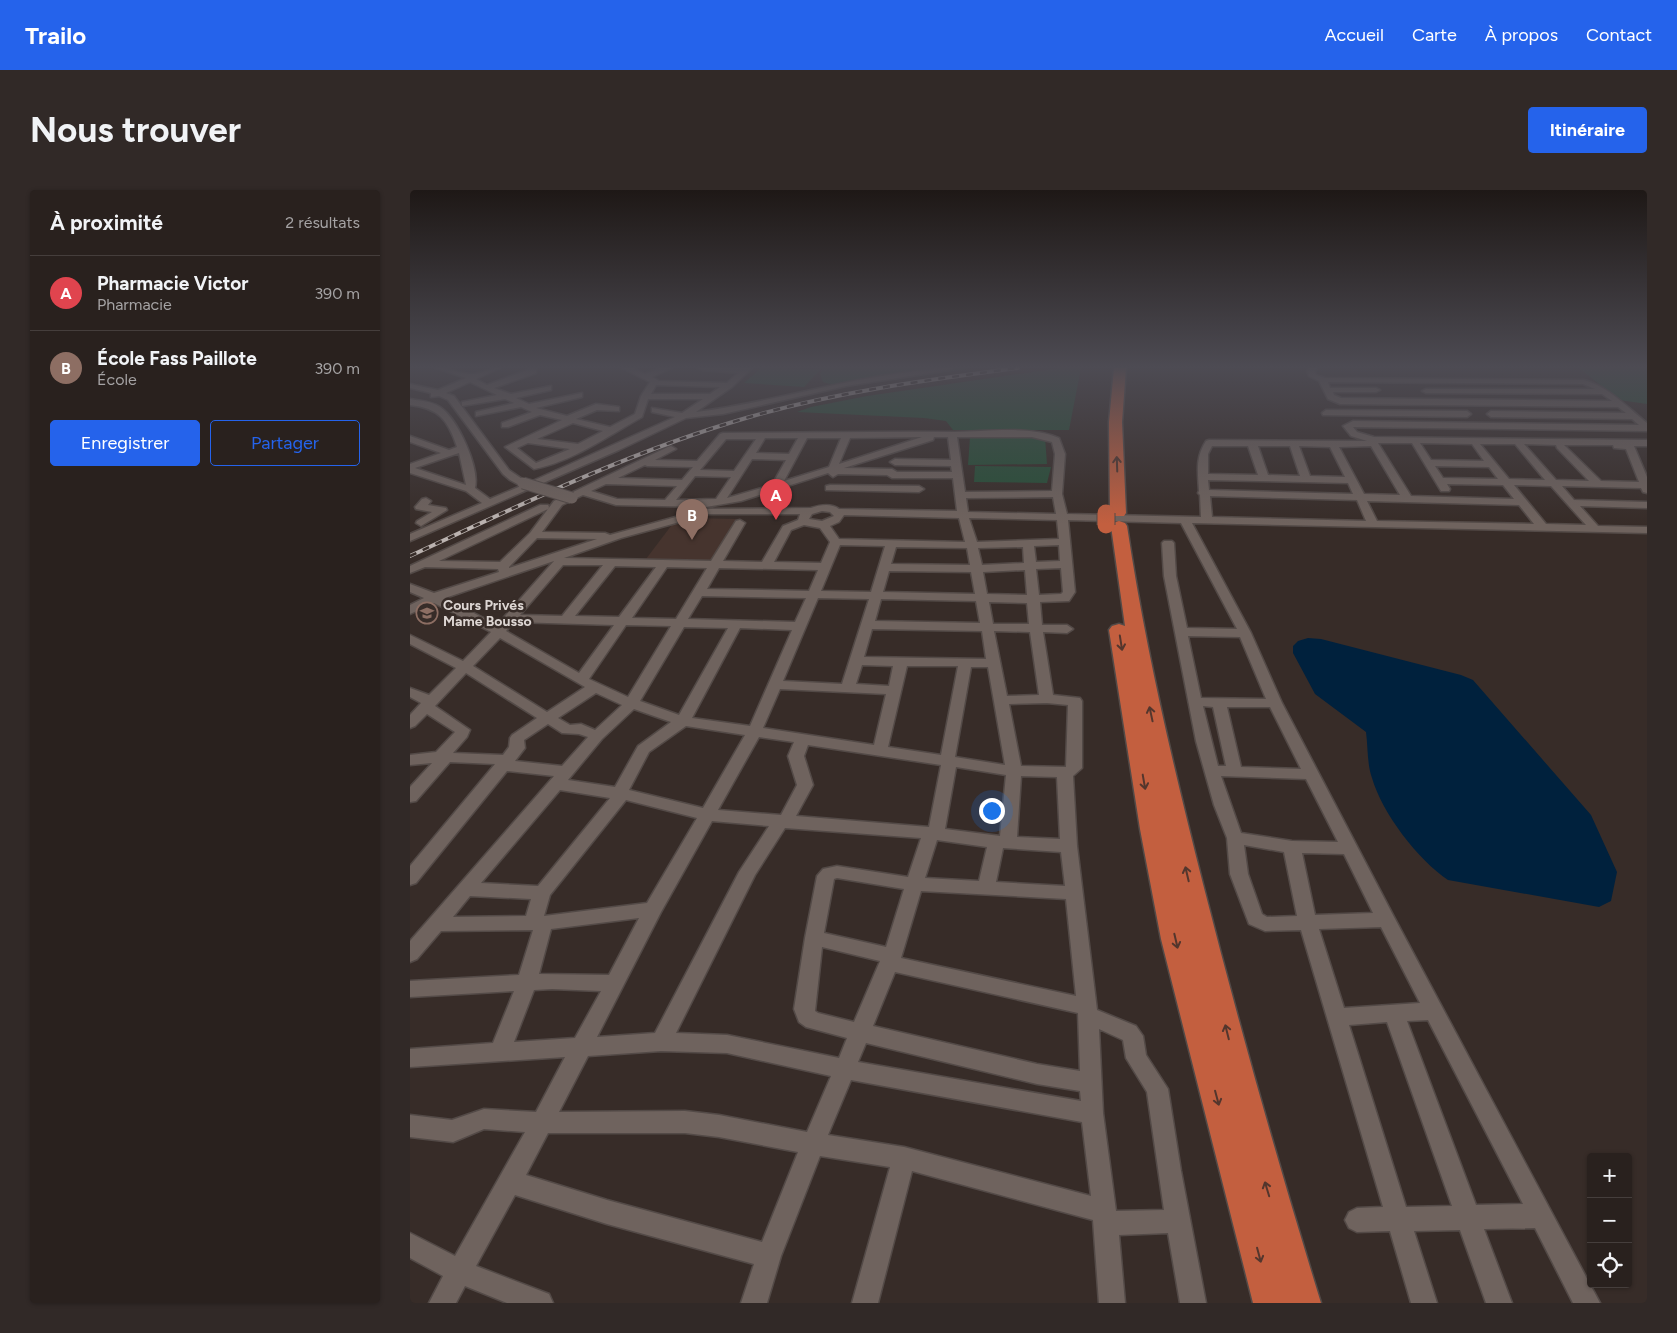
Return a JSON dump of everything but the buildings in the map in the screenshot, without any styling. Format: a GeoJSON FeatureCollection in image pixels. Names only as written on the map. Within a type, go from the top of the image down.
{"type":"FeatureCollection","features":[{"type":"Feature","properties":{"kind":"highway"},"geometry":{"type":"LineString","coordinates":[[1105,420],[1120,636],[1152,829],[1173,930],[1272,1303]]}},
{"type":"Feature","properties":{"kind":"highway"},"geometry":{"type":"LineString","coordinates":[[1116,420],[1112,519],[1137,646],[1198,919],[1262,1173],[1302,1303]]}},
{"type":"Feature","properties":{"kind":"street"},"geometry":{"type":"LineString","coordinates":[[447,420],[459,437],[463,448],[473,481],[470,489]]}},
{"type":"Feature","properties":{"kind":"street"},"geometry":{"type":"LineString","coordinates":[[467,420],[506,472],[513,478],[523,483],[616,502],[706,504],[737,499],[947,434]]}},
{"type":"Feature","properties":{"kind":"street"},"geometry":{"type":"LineString","coordinates":[[505,425],[518,420]]}},
{"type":"Feature","properties":{"kind":"street"},"geometry":{"type":"LineString","coordinates":[[565,420],[610,430]]}},
{"type":"Feature","properties":{"kind":"street"},"geometry":{"type":"LineString","coordinates":[[590,426],[601,420]]}},
{"type":"Feature","properties":{"kind":"street"},"geometry":{"type":"LineString","coordinates":[[569,421],[510,447],[534,466],[545,464],[564,456],[630,420],[660,428]]}},
{"type":"Feature","properties":{"kind":"street"},"geometry":{"type":"LineString","coordinates":[[410,532],[424,532],[676,420]]}},
{"type":"Feature","properties":{"kind":"street"},"geometry":{"type":"LineString","coordinates":[[1400,420],[1404,425]]}},
{"type":"Feature","properties":{"kind":"street"},"geometry":{"type":"LineString","coordinates":[[1472,420],[1477,426]]}},
{"type":"Feature","properties":{"kind":"street"},"geometry":{"type":"LineString","coordinates":[[1496,420],[1501,426]]}},
{"type":"Feature","properties":{"kind":"street"},"geometry":{"type":"LineString","coordinates":[[1569,420],[1577,427]]}},
{"type":"Feature","properties":{"kind":"street"},"geometry":{"type":"LineString","coordinates":[[1647,428],[1353,424],[1347,426],[1354,434],[1368,440],[1519,445],[1647,443]]}},
{"type":"Feature","properties":{"kind":"street"},"geometry":{"type":"LineString","coordinates":[[1431,426],[1442,441]]}},
{"type":"Feature","properties":{"kind":"street"},"geometry":{"type":"LineString","coordinates":[[1456,426],[1492,464],[1543,528]]}},
{"type":"Feature","properties":{"kind":"street"},"geometry":{"type":"LineString","coordinates":[[1543,427],[1598,484]]}},
{"type":"Feature","properties":{"kind":"street"},"geometry":{"type":"LineString","coordinates":[[947,434],[957,469],[963,515],[977,569],[1014,771],[1002,843],[986,889]]}},
{"type":"Feature","properties":{"kind":"street"},"geometry":{"type":"LineString","coordinates":[[668,503],[722,436],[1032,434],[1054,438],[1060,454],[1057,494],[1062,516],[1066,564],[1068,592],[1065,598],[1034,599],[698,592]]}},
{"type":"Feature","properties":{"kind":"street"},"geometry":{"type":"LineString","coordinates":[[719,502],[763,435]]}},
{"type":"Feature","properties":{"kind":"street"},"geometry":{"type":"LineString","coordinates":[[776,486],[804,435]]}},
{"type":"Feature","properties":{"kind":"street"},"geometry":{"type":"LineString","coordinates":[[804,521],[804,515],[818,508],[830,488],[834,462],[847,435]]}},
{"type":"Feature","properties":{"kind":"street"},"geometry":{"type":"LineString","coordinates":[[410,439],[446,454],[468,468]]}},
{"type":"Feature","properties":{"kind":"street"},"geometry":{"type":"LineString","coordinates":[[527,440],[578,447]]}},
{"type":"Feature","properties":{"kind":"street"},"geometry":{"type":"LineString","coordinates":[[587,442],[616,448]]}},
{"type":"Feature","properties":{"kind":"street"},"geometry":{"type":"LineString","coordinates":[[1207,519],[1203,493],[1203,454],[1209,443],[1473,443],[1630,446],[1646,487],[1598,484],[1440,481]]}},
{"type":"Feature","properties":{"kind":"street"},"geometry":{"type":"LineString","coordinates":[[1252,443],[1264,478]]}},
{"type":"Feature","properties":{"kind":"street"},"geometry":{"type":"LineString","coordinates":[[1293,443],[1306,479]]}},
{"type":"Feature","properties":{"kind":"street"},"geometry":{"type":"LineString","coordinates":[[1333,443],[1373,523]]}},
{"type":"Feature","properties":{"kind":"street"},"geometry":{"type":"LineString","coordinates":[[1374,444],[1408,500]]}},
{"type":"Feature","properties":{"kind":"street"},"geometry":{"type":"LineString","coordinates":[[1416,444],[1453,500]]}},
{"type":"Feature","properties":{"kind":"street"},"geometry":{"type":"LineString","coordinates":[[1519,445],[1595,529]]}},
{"type":"Feature","properties":{"kind":"street"},"geometry":{"type":"LineString","coordinates":[[410,468],[463,448]]}},
{"type":"Feature","properties":{"kind":"street"},"geometry":{"type":"LineString","coordinates":[[504,570],[558,503],[602,480],[671,449]]}},
{"type":"Feature","properties":{"kind":"street"},"geometry":{"type":"LineString","coordinates":[[887,488],[895,462],[896,450]]}},
{"type":"Feature","properties":{"kind":"street"},"geometry":{"type":"LineString","coordinates":[[1632,452],[1647,453]]}},
{"type":"Feature","properties":{"kind":"street"},"geometry":{"type":"LineString","coordinates":[[564,456],[585,460]]}},
{"type":"Feature","properties":{"kind":"street"},"geometry":{"type":"LineString","coordinates":[[749,456],[792,456]]}},
{"type":"Feature","properties":{"kind":"street"},"geometry":{"type":"LineString","coordinates":[[895,462],[957,469]]}},
{"type":"Feature","properties":{"kind":"street"},"geometry":{"type":"LineString","coordinates":[[641,463],[699,464]]}},
{"type":"Feature","properties":{"kind":"street"},"geometry":{"type":"LineString","coordinates":[[1428,463],[1492,464]]}},
{"type":"Feature","properties":{"kind":"street"},"geometry":{"type":"LineString","coordinates":[[410,468],[470,489],[489,503]]}},
{"type":"Feature","properties":{"kind":"street"},"geometry":{"type":"LineString","coordinates":[[834,470],[924,475],[957,469]]}},
{"type":"Feature","properties":{"kind":"street"},"geometry":{"type":"LineString","coordinates":[[691,473],[737,474]]}},
{"type":"Feature","properties":{"kind":"street"},"geometry":{"type":"LineString","coordinates":[[915,501],[924,475]]}},
{"type":"Feature","properties":{"kind":"street"},"geometry":{"type":"LineString","coordinates":[[1203,477],[1351,480]]}},
{"type":"Feature","properties":{"kind":"street"},"geometry":{"type":"LineString","coordinates":[[602,480],[684,483]]}},
{"type":"Feature","properties":{"kind":"street"},"geometry":{"type":"LineString","coordinates":[[830,488],[887,488],[915,501],[963,515],[1647,530]]}},
{"type":"Feature","properties":{"kind":"street"},"geometry":{"type":"LineString","coordinates":[[1203,493],[1360,499],[1522,502]]}},
{"type":"Feature","properties":{"kind":"street"},"geometry":{"type":"LineString","coordinates":[[960,495],[1057,494]]}},
{"type":"Feature","properties":{"kind":"street"},"geometry":{"type":"LineString","coordinates":[[576,495],[608,508],[620,509],[773,512],[818,508]]}},
{"type":"Feature","properties":{"kind":"street"},"geometry":{"type":"LineString","coordinates":[[410,497],[426,502],[420,506],[421,508],[442,510],[410,532]]}},
{"type":"Feature","properties":{"kind":"street"},"geometry":{"type":"LineString","coordinates":[[442,1303],[542,1123],[653,910],[754,733],[836,542],[832,519],[818,508],[743,505],[739,504],[737,499]]}},
{"type":"Feature","properties":{"kind":"street"},"geometry":{"type":"LineString","coordinates":[[1438,500],[1455,525]]}},
{"type":"Feature","properties":{"kind":"street"},"geometry":{"type":"LineString","coordinates":[[773,512],[814,525],[832,519],[872,514],[915,501]]}},
{"type":"Feature","properties":{"kind":"street"},"geometry":{"type":"LineString","coordinates":[[1572,503],[1647,505]]}},
{"type":"Feature","properties":{"kind":"street"},"geometry":{"type":"LineString","coordinates":[[410,570],[544,507]]}},
{"type":"Feature","properties":{"kind":"street"},"geometry":{"type":"LineString","coordinates":[[410,610],[436,597],[504,570],[559,558],[617,536],[683,518]]}},
{"type":"Feature","properties":{"kind":"street"},"geometry":{"type":"LineString","coordinates":[[1184,519],[1245,633],[1275,703],[1386,920],[1587,1303]]}},
{"type":"Feature","properties":{"kind":"street"},"geometry":{"type":"LineString","coordinates":[[766,566],[787,528],[804,521]]}},
{"type":"Feature","properties":{"kind":"street"},"geometry":{"type":"LineString","coordinates":[[410,954],[597,736],[631,704],[740,523]]}},
{"type":"Feature","properties":{"kind":"street"},"geometry":{"type":"LineString","coordinates":[[534,535],[617,536]]}},
{"type":"Feature","properties":{"kind":"street"},"geometry":{"type":"LineString","coordinates":[[836,542],[972,545],[1064,542]]}},
{"type":"Feature","properties":{"kind":"street"},"geometry":{"type":"LineString","coordinates":[[848,688],[892,543]]}},
{"type":"Feature","properties":{"kind":"street"},"geometry":{"type":"LineString","coordinates":[[1028,543],[1036,628],[1047,699]]}},
{"type":"Feature","properties":{"kind":"street"},"geometry":{"type":"LineString","coordinates":[[1168,543],[1170,576],[1195,702],[1211,771],[1236,838],[1239,874],[1255,920],[1265,924],[1306,921],[1386,920]]}},
{"type":"Feature","properties":{"kind":"street"},"geometry":{"type":"LineString","coordinates":[[559,558],[612,562],[825,567]]}},
{"type":"Feature","properties":{"kind":"street"},"geometry":{"type":"LineString","coordinates":[[410,723],[499,631],[559,558]]}},
{"type":"Feature","properties":{"kind":"street"},"geometry":{"type":"LineString","coordinates":[[565,620],[612,562]]}},
{"type":"Feature","properties":{"kind":"street"},"geometry":{"type":"LineString","coordinates":[[581,680],[664,563]]}},
{"type":"Feature","properties":{"kind":"street"},"geometry":{"type":"LineString","coordinates":[[423,564],[504,570]]}},
{"type":"Feature","properties":{"kind":"street"},"geometry":{"type":"LineString","coordinates":[[885,567],[977,569],[1066,564]]}},
{"type":"Feature","properties":{"kind":"street"},"geometry":{"type":"LineString","coordinates":[[410,588],[436,597],[595,687],[631,704],[683,721],[1014,771],[1070,772],[1074,768],[1076,703],[1071,700],[1047,699],[1001,700]]}},
{"type":"Feature","properties":{"kind":"street"},"geometry":{"type":"LineString","coordinates":[[510,618],[800,626]]}},
{"type":"Feature","properties":{"kind":"street"},"geometry":{"type":"LineString","coordinates":[[501,1050],[527,982],[539,923],[542,894],[620,794],[642,749],[683,721],[736,624]]}},
{"type":"Feature","properties":{"kind":"street"},"geometry":{"type":"LineString","coordinates":[[867,625],[1067,629]]}},
{"type":"Feature","properties":{"kind":"street"},"geometry":{"type":"LineString","coordinates":[[1181,632],[1245,633]]}},
{"type":"Feature","properties":{"kind":"street"},"geometry":{"type":"LineString","coordinates":[[410,639],[465,667],[567,730],[581,729],[597,736]]}},
{"type":"Feature","properties":{"kind":"street"},"geometry":{"type":"LineString","coordinates":[[856,661],[994,663]]}},
{"type":"Feature","properties":{"kind":"street"},"geometry":{"type":"LineString","coordinates":[[880,752],[901,662]]}},
{"type":"Feature","properties":{"kind":"street"},"geometry":{"type":"LineString","coordinates":[[754,1303],[769,1256],[813,1144],[891,960],[914,884],[934,833],[965,663]]}},
{"type":"Feature","properties":{"kind":"street"},"geometry":{"type":"LineString","coordinates":[[775,685],[895,690]]}},
{"type":"Feature","properties":{"kind":"street"},"geometry":{"type":"LineString","coordinates":[[410,878],[517,748],[516,740],[520,735],[595,687]]}},
{"type":"Feature","properties":{"kind":"street"},"geometry":{"type":"LineString","coordinates":[[410,692],[463,730],[462,734],[410,797]]}},
{"type":"Feature","properties":{"kind":"street"},"geometry":{"type":"LineString","coordinates":[[1195,702],[1275,703]]}},
{"type":"Feature","properties":{"kind":"street"},"geometry":{"type":"LineString","coordinates":[[1219,703],[1235,772]]}},
{"type":"Feature","properties":{"kind":"street"},"geometry":{"type":"LineString","coordinates":[[661,1042],[748,872],[783,822],[805,785],[796,756],[802,740]]}},
{"type":"Feature","properties":{"kind":"street"},"geometry":{"type":"LineString","coordinates":[[410,760],[443,757],[505,763],[708,815],[934,833],[1002,843],[1069,846]]}},
{"type":"Feature","properties":{"kind":"street"},"geometry":{"type":"LineString","coordinates":[[1211,771],[1311,774]]}},
{"type":"Feature","properties":{"kind":"street"},"geometry":{"type":"LineString","coordinates":[[1065,772],[1073,893],[1086,1010],[1092,1113],[1112,1303]]}},
{"type":"Feature","properties":{"kind":"street"},"geometry":{"type":"LineString","coordinates":[[1236,838],[1292,847],[1349,848]]}},
{"type":"Feature","properties":{"kind":"street"},"geometry":{"type":"LineString","coordinates":[[1292,847],[1306,921],[1424,1303]]}},
{"type":"Feature","properties":{"kind":"street"},"geometry":{"type":"LineString","coordinates":[[1073,893],[914,884],[836,872],[828,874],[826,876],[814,938],[804,1009],[806,1016],[814,1021],[1036,1074],[1090,1083]]}},
{"type":"Feature","properties":{"kind":"street"},"geometry":{"type":"LineString","coordinates":[[467,888],[542,894]]}},
{"type":"Feature","properties":{"kind":"street"},"geometry":{"type":"LineString","coordinates":[[436,924],[539,923],[653,910]]}},
{"type":"Feature","properties":{"kind":"street"},"geometry":{"type":"LineString","coordinates":[[814,938],[852,946],[891,960],[1086,1010],[1129,1032],[1133,1036],[1136,1058],[1157,1089],[1193,1303]]}},
{"type":"Feature","properties":{"kind":"street"},"geometry":{"type":"LineString","coordinates":[[410,989],[527,982],[616,983]]}},
{"type":"Feature","properties":{"kind":"street"},"geometry":{"type":"LineString","coordinates":[[1336,1017],[1434,1011]]}},
{"type":"Feature","properties":{"kind":"street"},"geometry":{"type":"LineString","coordinates":[[1394,1014],[1498,1303]]}},
{"type":"Feature","properties":{"kind":"street"},"geometry":{"type":"LineString","coordinates":[[410,1058],[501,1050],[582,1048],[661,1042],[727,1044],[844,1069],[1092,1113]]}},
{"type":"Feature","properties":{"kind":"street"},"geometry":{"type":"LineString","coordinates":[[410,1126],[453,1131],[477,1120],[484,1119],[542,1123],[703,1123],[813,1144],[904,1158],[1104,1218],[1178,1221]]}},
{"type":"Feature","properties":{"kind":"street"},"geometry":{"type":"LineString","coordinates":[[865,1303],[904,1158]]}},
{"type":"Feature","properties":{"kind":"street"},"geometry":{"type":"LineString","coordinates":[[510,1182],[607,1212],[769,1256]]}},
{"type":"Feature","properties":{"kind":"street"},"geometry":{"type":"LineString","coordinates":[[1357,1220],[1542,1216]]}},
{"type":"Feature","properties":{"kind":"street"},"geometry":{"type":"LineString","coordinates":[[410,1245],[460,1272],[540,1303]]}},
{"type":"Feature","properties":{"kind":"shaded area"},"geometry":{"type":"Polygon","coordinates":[[[690,518],[736,519],[712,560],[646,559],[674,522],[690,518]]]}},
{"type":"Feature","properties":{"kind":"green space"},"geometry":{"type":"Polygon","coordinates":[[[938,420],[1071,420],[1069,430],[953,430],[946,421],[938,420]]]}},
{"type":"Feature","properties":{"kind":"green space"},"geometry":{"type":"Polygon","coordinates":[[[970,437],[1045,437],[1047,464],[968,465],[970,437]]]}},
{"type":"Feature","properties":{"kind":"green space"},"geometry":{"type":"Polygon","coordinates":[[[975,466],[1051,467],[1047,483],[974,482],[975,466]]]}},
{"type":"Feature","properties":{"kind":"water"},"geometry":{"type":"Polygon","coordinates":[[[1308,638],[1321,639],[1461,675],[1473,680],[1591,815],[1617,872],[1611,901],[1599,907],[1448,880],[1425,861],[1402,835],[1377,792],[1370,773],[1366,732],[1315,694],[1293,653],[1293,646],[1298,641],[1308,638]]]}},
{"type":"Feature","properties":{"kind":"railway"},"geometry":{"type":"LineString","coordinates":[[410,556],[617,463],[740,420]]}},
{"type":"Feature","properties":{"kind":"place","name":"Pharmacie Victor"},"geometry":{"type":"Point","coordinates":[776,520]}},
{"type":"Feature","properties":{"kind":"place","name":"École Fass Paillote"},"geometry":{"type":"Point","coordinates":[692,540]}},
{"type":"Feature","properties":{"kind":"place","name":"Cours Privés Mame Bousso"},"geometry":{"type":"Point","coordinates":[427,613]}}]}
